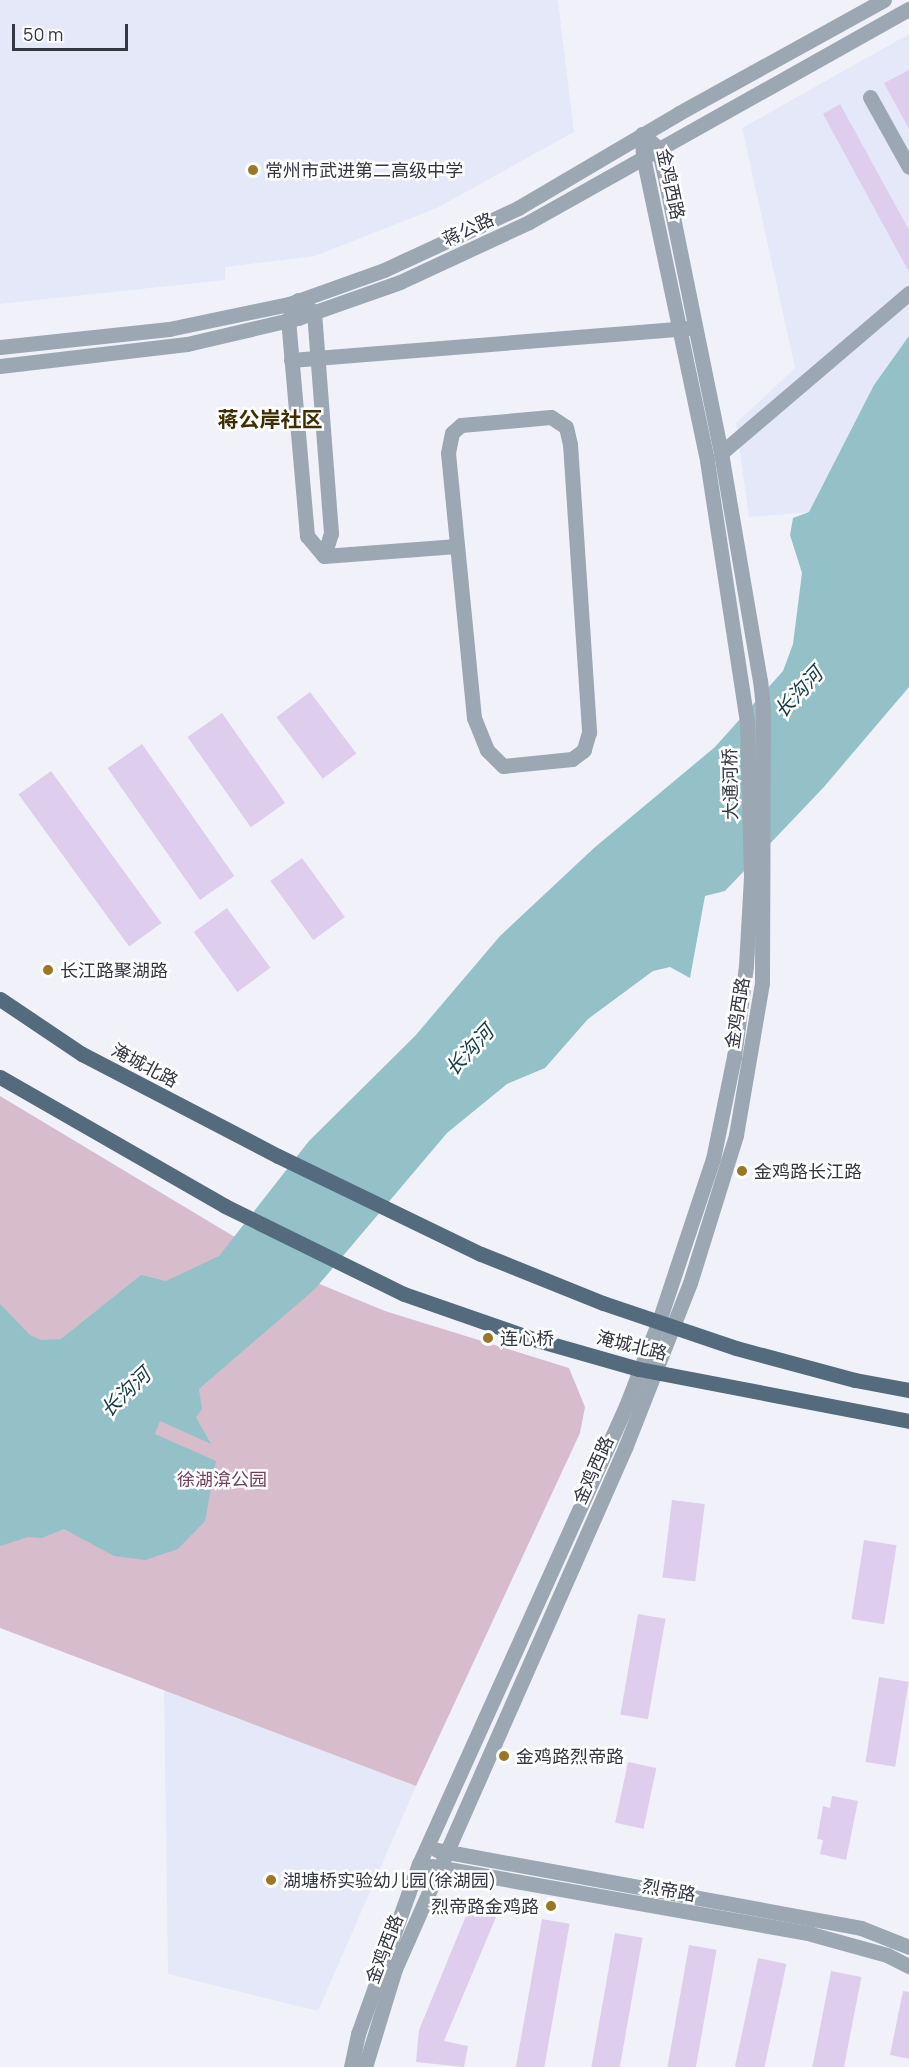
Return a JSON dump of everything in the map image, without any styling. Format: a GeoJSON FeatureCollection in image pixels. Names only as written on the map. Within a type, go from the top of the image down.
{"type":"FeatureCollection","features":[{"type":"Feature","properties":{"kind":"main road","name":"淹城北路"},"geometry":{"type":"LineString","coordinates":[[0,999],[82,1054],[278,1156],[481,1254],[603,1303],[736,1348],[855,1380],[909,1390]]}},
{"type":"Feature","properties":{"kind":"main road","name":"淹城北路"},"geometry":{"type":"LineString","coordinates":[[0,1077],[225,1206],[355,1273],[530,1338],[647,1370],[907,1422]]}},
{"type":"Feature","properties":{"kind":"main road"},"geometry":{"type":"LineString","coordinates":[[855,1380],[909,1381]]}},
{"type":"Feature","properties":{"kind":"street","name":"蒋公路"},"geometry":{"type":"LineString","coordinates":[[0,347],[169,329],[298,300],[384,270],[518,208],[642,134],[884,0]]}},
{"type":"Feature","properties":{"kind":"street","name":"蒋公路"},"geometry":{"type":"LineString","coordinates":[[0,366],[188,344],[288,320],[400,282],[529,222],[643,156],[909,9]]}},
{"type":"Feature","properties":{"kind":"street"},"geometry":{"type":"LineString","coordinates":[[870,97],[909,168]]}},
{"type":"Feature","properties":{"kind":"street","name":"金鸡西路"},"geometry":{"type":"LineString","coordinates":[[642,134],[658,148],[744,691]]}},
{"type":"Feature","properties":{"kind":"street","name":"金鸡西路"},"geometry":{"type":"LineString","coordinates":[[642,134],[643,156],[721,453],[760,681]]}},
{"type":"Feature","properties":{"kind":"street"},"geometry":{"type":"LineString","coordinates":[[721,453],[909,293]]}},
{"type":"Feature","properties":{"kind":"street"},"geometry":{"type":"LineString","coordinates":[[298,300],[314,312],[331,533],[324,556],[307,536],[288,320],[298,300]]}},
{"type":"Feature","properties":{"kind":"street"},"geometry":{"type":"LineString","coordinates":[[291,360],[688,328]]}},
{"type":"Feature","properties":{"kind":"street"},"geometry":{"type":"LineString","coordinates":[[551,417],[566,427],[570,444],[589,732],[584,750],[572,759],[503,766],[487,750],[474,718],[457,546],[448,453],[452,433],[461,425],[551,417]]}},
{"type":"Feature","properties":{"kind":"street"},"geometry":{"type":"LineString","coordinates":[[324,556],[457,546]]}},
{"type":"Feature","properties":{"kind":"street","name":"大通河桥"},"geometry":{"type":"LineString","coordinates":[[760,681],[764,863]]}},
{"type":"Feature","properties":{"kind":"street","name":"大通河桥"},"geometry":{"type":"LineString","coordinates":[[744,691],[751,876]]}},
{"type":"Feature","properties":{"kind":"street","name":"金鸡西路"},"geometry":{"type":"LineString","coordinates":[[365,2067],[395,1969],[445,1851],[625,1448],[647,1370],[736,1135],[762,983],[764,863]]}},
{"type":"Feature","properties":{"kind":"street","name":"金鸡西路"},"geometry":{"type":"LineString","coordinates":[[666,1323],[713,1160],[723,1114],[745,977],[751,876]]}},
{"type":"Feature","properties":{"kind":"street","name":"金鸡西路"},"geometry":{"type":"LineString","coordinates":[[351,2067],[358,2034],[419,1864],[626,1406],[647,1370]]}},
{"type":"Feature","properties":{"kind":"street","name":"烈帝路"},"geometry":{"type":"LineString","coordinates":[[428,1848],[861,1928],[909,1947]]}},
{"type":"Feature","properties":{"kind":"street","name":"烈帝路"},"geometry":{"type":"LineString","coordinates":[[419,1864],[811,1934],[888,1954],[909,1966]]}},
{"type":"Feature","properties":{"kind":"shaded area","name":"常州市武进第二高级中学"},"geometry":{"type":"Polygon","coordinates":[[[0,0],[558,0],[574,132],[437,208],[315,256],[225,267],[225,280],[0,304],[0,0]]]}},
{"type":"Feature","properties":{"kind":"shaded area"},"geometry":{"type":"Polygon","coordinates":[[[909,34],[909,600],[809,512],[749,517],[736,423],[795,368],[742,128],[909,34]]]}},
{"type":"Feature","properties":{"kind":"shaded area","name":"湖塘桥实验幼儿园(徐湖园)"},"geometry":{"type":"Polygon","coordinates":[[[164,1689],[416,1786],[318,2011],[168,1974],[164,1689]]]}},
{"type":"Feature","properties":{"kind":"green space","name":"徐湖渰公园"},"geometry":{"type":"Polygon","coordinates":[[[0,1096],[298,1275],[385,1311],[569,1368],[585,1407],[580,1433],[416,1786],[0,1628],[0,1096]]]}},
{"type":"Feature","properties":{"kind":"water","name":"长沟河"},"geometry":{"type":"Polygon","coordinates":[[[909,336],[909,687],[823,788],[725,891],[705,896],[690,978],[670,967],[653,971],[588,1019],[545,1068],[507,1084],[447,1133],[315,1289],[199,1389],[202,1409],[196,1417],[211,1444],[160,1421],[155,1434],[216,1461],[205,1521],[178,1549],[145,1560],[114,1556],[64,1529],[42,1538],[28,1537],[0,1546],[0,1304],[30,1335],[41,1340],[61,1339],[141,1275],[166,1281],[219,1256],[309,1141],[415,1036],[500,936],[594,848],[715,747],[783,671],[793,644],[802,573],[790,535],[793,518],[809,512],[874,385],[909,336]]]}},
{"type":"Feature","properties":{"kind":"building"},"geometry":{"type":"Polygon","coordinates":[[[909,70],[909,129],[884,83],[909,70]]]}},
{"type":"Feature","properties":{"kind":"building"},"geometry":{"type":"Polygon","coordinates":[[[840,104],[909,230],[909,272],[823,114],[840,104]]]}},
{"type":"Feature","properties":{"kind":"building"},"geometry":{"type":"Polygon","coordinates":[[[310,692],[356,753],[323,779],[276,717],[310,692]]]}},
{"type":"Feature","properties":{"kind":"building"},"geometry":{"type":"Polygon","coordinates":[[[222,713],[285,803],[251,827],[188,737],[222,713]]]}},
{"type":"Feature","properties":{"kind":"building"},"geometry":{"type":"Polygon","coordinates":[[[142,744],[234,876],[200,900],[108,768],[142,744]]]}},
{"type":"Feature","properties":{"kind":"building"},"geometry":{"type":"Polygon","coordinates":[[[51,771],[162,923],[129,947],[19,795],[51,771]]]}},
{"type":"Feature","properties":{"kind":"building"},"geometry":{"type":"Polygon","coordinates":[[[302,858],[345,917],[313,940],[270,881],[302,858]]]}},
{"type":"Feature","properties":{"kind":"building"},"geometry":{"type":"Polygon","coordinates":[[[227,908],[270,968],[237,992],[194,932],[227,908]]]}},
{"type":"Feature","properties":{"kind":"building"},"geometry":{"type":"Polygon","coordinates":[[[672,1500],[705,1504],[695,1581],[662,1577],[672,1500]]]}},
{"type":"Feature","properties":{"kind":"building"},"geometry":{"type":"Polygon","coordinates":[[[864,1540],[897,1545],[884,1624],[851,1619],[864,1540]]]}},
{"type":"Feature","properties":{"kind":"building"},"geometry":{"type":"Polygon","coordinates":[[[638,1614],[666,1619],[648,1719],[620,1714],[638,1614]]]}},
{"type":"Feature","properties":{"kind":"building"},"geometry":{"type":"Polygon","coordinates":[[[879,1677],[909,1682],[895,1767],[866,1762],[879,1677]]]}},
{"type":"Feature","properties":{"kind":"building"},"geometry":{"type":"Polygon","coordinates":[[[628,1762],[656,1768],[643,1829],[615,1823],[628,1762]]]}},
{"type":"Feature","properties":{"kind":"building"},"geometry":{"type":"Polygon","coordinates":[[[832,1796],[858,1801],[846,1860],[820,1854],[823,1840],[817,1839],[823,1806],[830,1808],[832,1796]]]}},
{"type":"Feature","properties":{"kind":"building"},"geometry":{"type":"Polygon","coordinates":[[[470,1906],[496,1917],[444,2041],[468,2046],[464,2067],[416,2062],[419,2030],[470,1906]]]}},
{"type":"Feature","properties":{"kind":"building"},"geometry":{"type":"Polygon","coordinates":[[[542,1919],[570,1924],[544,2067],[516,2067],[542,1919]]]}},
{"type":"Feature","properties":{"kind":"building"},"geometry":{"type":"Polygon","coordinates":[[[615,1933],[643,1938],[620,2067],[591,2067],[615,1933]]]}},
{"type":"Feature","properties":{"kind":"building"},"geometry":{"type":"Polygon","coordinates":[[[689,1945],[717,1950],[696,2067],[667,2067],[689,1945]]]}},
{"type":"Feature","properties":{"kind":"building"},"geometry":{"type":"Polygon","coordinates":[[[758,1958],[786,1964],[764,2067],[735,2067],[758,1958]]]}},
{"type":"Feature","properties":{"kind":"building"},"geometry":{"type":"Polygon","coordinates":[[[831,1971],[861,1977],[844,2067],[812,2067],[831,1971]]]}},
{"type":"Feature","properties":{"kind":"building"},"geometry":{"type":"Polygon","coordinates":[[[903,1991],[909,1992],[909,2059],[890,2055],[903,1991]]]}},
{"type":"Feature","properties":{"kind":"place","name":"常州市武进第二高级中学"},"geometry":{"type":"Point","coordinates":[253,170]}},
{"type":"Feature","properties":{"kind":"place","name":"长江路聚湖路"},"geometry":{"type":"Point","coordinates":[48,970]}},
{"type":"Feature","properties":{"kind":"place","name":"金鸡路长江路"},"geometry":{"type":"Point","coordinates":[742,1171]}},
{"type":"Feature","properties":{"kind":"place","name":"连心桥"},"geometry":{"type":"Point","coordinates":[488,1338]}},
{"type":"Feature","properties":{"kind":"place","name":"金鸡路烈帝路"},"geometry":{"type":"Point","coordinates":[504,1756]}},
{"type":"Feature","properties":{"kind":"place","name":"湖塘桥实验幼儿园(徐湖园)"},"geometry":{"type":"Point","coordinates":[271,1880]}},
{"type":"Feature","properties":{"kind":"place","name":"烈帝路金鸡路"},"geometry":{"type":"Point","coordinates":[551,1906]}},
{"type":"Feature","properties":{"kind":"district","name":"蒋公岸社区"},"geometry":{"type":"Point","coordinates":[270,419]}}]}
